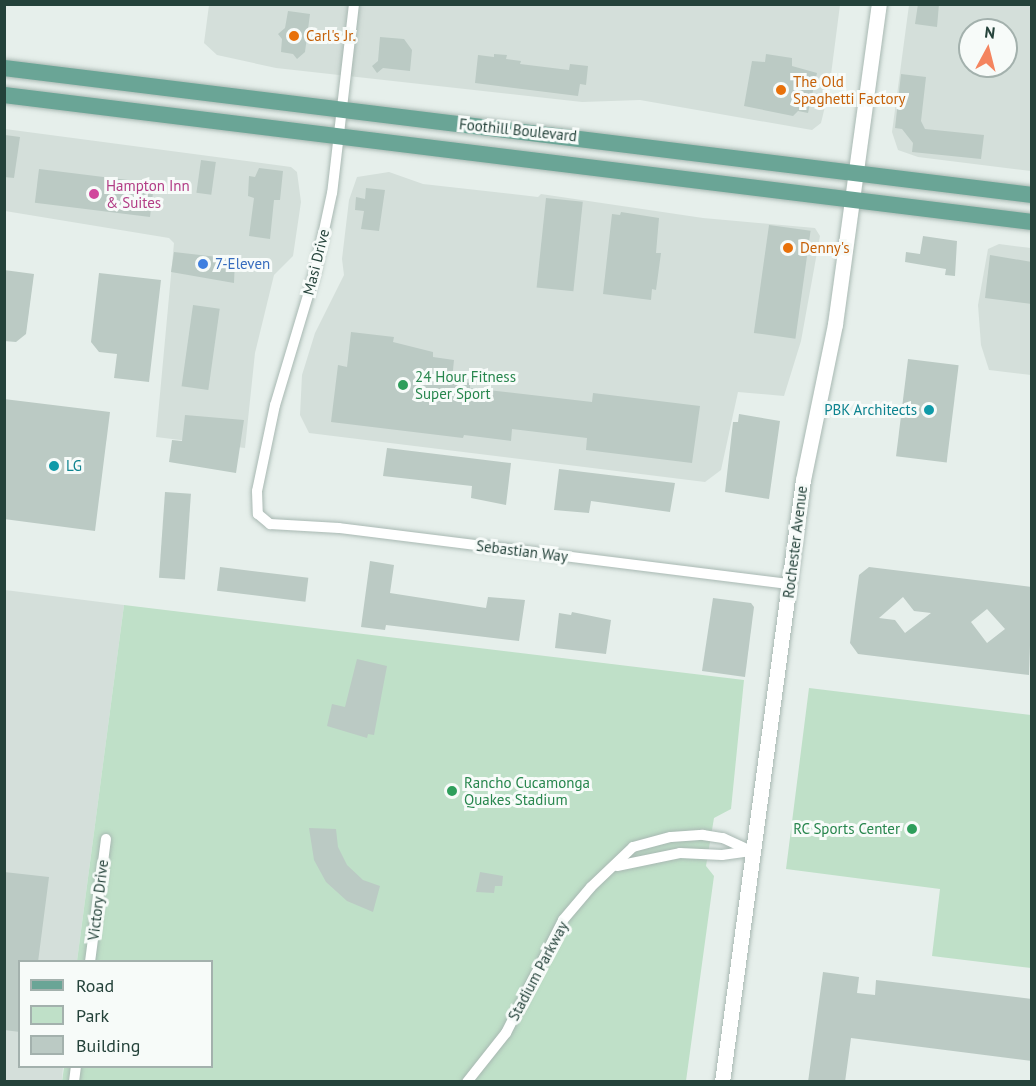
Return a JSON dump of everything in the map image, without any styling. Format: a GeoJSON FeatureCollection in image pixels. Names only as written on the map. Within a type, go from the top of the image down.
{"type":"FeatureCollection","features":[{"type":"Feature","properties":{"kind":"main road","name":"Rochester Avenue"},"geometry":{"type":"LineString","coordinates":[[722,1082],[803,480],[835,324],[879,4]]}},
{"type":"Feature","properties":{"kind":"main road","name":"Foothill Boulevard"},"geometry":{"type":"LineString","coordinates":[[4,68],[1032,195]]}},
{"type":"Feature","properties":{"kind":"main road","name":"Foothill Boulevard"},"geometry":{"type":"LineString","coordinates":[[4,95],[1032,222]]}},
{"type":"Feature","properties":{"kind":"street","name":"Masi Drive"},"geometry":{"type":"LineString","coordinates":[[258,514],[257,491],[274,405],[315,272],[332,193],[354,4]]}},
{"type":"Feature","properties":{"kind":"street","name":"Sebastian Way"},"geometry":{"type":"LineString","coordinates":[[258,514],[270,524],[339,528],[790,584]]}},
{"type":"Feature","properties":{"kind":"street","name":"Stadium Parkway"},"geometry":{"type":"LineString","coordinates":[[471,1080],[506,1033],[564,920],[591,886],[617,866],[633,848],[687,835],[723,838],[752,851]]}},
{"type":"Feature","properties":{"kind":"street","name":"Victory Drive"},"geometry":{"type":"LineString","coordinates":[[90,960],[106,839]]}},
{"type":"Feature","properties":{"kind":"street","name":"Stadium Parkway"},"geometry":{"type":"LineString","coordinates":[[617,866],[680,853],[722,855],[752,851]]}},
{"type":"Feature","properties":{"kind":"shaded area"},"geometry":{"type":"Polygon","coordinates":[[[209,5],[840,5],[829,90],[821,123],[812,130],[640,100],[582,102],[276,68],[217,55],[204,43],[209,5]]]}},
{"type":"Feature","properties":{"kind":"shaded area"},"geometry":{"type":"Polygon","coordinates":[[[909,5],[1031,5],[1031,171],[918,157],[898,150],[892,132],[909,5]]]}},
{"type":"Feature","properties":{"kind":"shaded area"},"geometry":{"type":"Polygon","coordinates":[[[5,129],[291,167],[297,172],[301,202],[293,256],[274,275],[255,353],[245,448],[156,437],[174,243],[169,238],[5,211],[5,129]]]}},
{"type":"Feature","properties":{"kind":"shaded area"},"geometry":{"type":"Polygon","coordinates":[[[389,172],[423,184],[538,197],[541,194],[703,218],[815,228],[820,236],[801,341],[784,396],[738,392],[721,470],[705,482],[309,433],[300,415],[302,375],[315,333],[344,275],[342,259],[349,200],[357,177],[389,172]]]}},
{"type":"Feature","properties":{"kind":"shaded area"},"geometry":{"type":"Polygon","coordinates":[[[999,244],[1031,248],[1031,375],[989,370],[981,345],[978,305],[988,249],[999,244]]]}},
{"type":"Feature","properties":{"kind":"shaded area"},"geometry":{"type":"Polygon","coordinates":[[[5,590],[124,605],[77,960],[18,960],[18,1068],[63,1068],[62,1081],[5,1082],[5,590]]]}},
{"type":"Feature","properties":{"kind":"green space"},"geometry":{"type":"Polygon","coordinates":[[[124,605],[744,680],[731,809],[714,818],[706,866],[714,876],[686,1081],[62,1082],[64,1068],[213,1068],[213,960],[77,960],[124,605]]]}},
{"type":"Feature","properties":{"kind":"green space","name":"RC Sports Center"},"geometry":{"type":"Polygon","coordinates":[[[809,688],[1031,715],[1031,968],[932,956],[940,889],[786,869],[809,688]]]}},
{"type":"Feature","properties":{"kind":"building"},"geometry":{"type":"Polygon","coordinates":[[[918,4],[939,4],[937,27],[915,24],[918,4]]]}},
{"type":"Feature","properties":{"kind":"building","name":"Carl's Jr."},"geometry":{"type":"Polygon","coordinates":[[[288,11],[310,14],[305,52],[297,59],[293,54],[281,52],[282,39],[278,34],[285,28],[288,11]]]}},
{"type":"Feature","properties":{"kind":"building"},"geometry":{"type":"Polygon","coordinates":[[[380,37],[404,39],[412,50],[410,71],[383,68],[377,73],[372,66],[378,61],[380,37]]]}},
{"type":"Feature","properties":{"kind":"building"},"geometry":{"type":"Polygon","coordinates":[[[494,54],[507,55],[506,59],[521,61],[520,64],[569,70],[570,64],[588,66],[586,85],[580,84],[578,96],[475,83],[478,55],[494,57],[494,54]]]}},
{"type":"Feature","properties":{"kind":"building","name":"The Old Spaghetti Factory"},"geometry":{"type":"Polygon","coordinates":[[[766,54],[792,58],[792,66],[817,73],[808,113],[798,111],[793,116],[744,106],[752,61],[765,62],[766,54]]]}},
{"type":"Feature","properties":{"kind":"building"},"geometry":{"type":"Polygon","coordinates":[[[901,74],[926,77],[921,121],[925,129],[984,135],[981,159],[912,152],[913,143],[902,129],[895,128],[901,74]]]}},
{"type":"Feature","properties":{"kind":"building"},"geometry":{"type":"Polygon","coordinates":[[[5,135],[20,137],[14,178],[4,177],[5,135]]]}},
{"type":"Feature","properties":{"kind":"building"},"geometry":{"type":"Polygon","coordinates":[[[201,160],[216,162],[211,195],[196,193],[201,160]]]}},
{"type":"Feature","properties":{"kind":"building"},"geometry":{"type":"Polygon","coordinates":[[[259,168],[283,171],[280,200],[274,200],[270,239],[249,236],[254,198],[248,196],[249,176],[255,177],[259,168]]]}},
{"type":"Feature","properties":{"kind":"building","name":"Hampton Inn & Suites"},"geometry":{"type":"Polygon","coordinates":[[[39,169],[154,183],[150,217],[35,203],[39,169]]]}},
{"type":"Feature","properties":{"kind":"building"},"geometry":{"type":"Polygon","coordinates":[[[366,188],[385,190],[379,231],[361,229],[364,211],[355,210],[356,197],[365,199],[366,188]]]}},
{"type":"Feature","properties":{"kind":"building"},"geometry":{"type":"Polygon","coordinates":[[[546,198],[583,202],[573,291],[537,288],[546,198]]]}},
{"type":"Feature","properties":{"kind":"building"},"geometry":{"type":"Polygon","coordinates":[[[621,212],[659,218],[656,253],[661,253],[656,290],[652,289],[651,300],[603,294],[612,214],[620,215],[621,212]]]}},
{"type":"Feature","properties":{"kind":"building"},"geometry":{"type":"Polygon","coordinates":[[[769,225],[811,231],[795,339],[754,333],[769,225]]]}},
{"type":"Feature","properties":{"kind":"building"},"geometry":{"type":"Polygon","coordinates":[[[923,236],[957,241],[955,276],[945,275],[946,269],[905,262],[906,252],[920,254],[923,236]]]}},
{"type":"Feature","properties":{"kind":"building"},"geometry":{"type":"Polygon","coordinates":[[[174,252],[235,259],[234,283],[171,272],[174,252]]]}},
{"type":"Feature","properties":{"kind":"building"},"geometry":{"type":"Polygon","coordinates":[[[990,255],[1032,262],[1032,304],[985,298],[990,255]]]}},
{"type":"Feature","properties":{"kind":"building"},"geometry":{"type":"Polygon","coordinates":[[[4,270],[34,274],[26,334],[16,342],[4,341],[4,270]]]}},
{"type":"Feature","properties":{"kind":"building"},"geometry":{"type":"Polygon","coordinates":[[[99,273],[161,280],[149,382],[114,378],[117,354],[99,352],[91,342],[99,273]]]}},
{"type":"Feature","properties":{"kind":"building"},"geometry":{"type":"Polygon","coordinates":[[[193,305],[220,309],[208,390],[182,386],[193,305]]]}},
{"type":"Feature","properties":{"kind":"building"},"geometry":{"type":"Polygon","coordinates":[[[351,332],[394,337],[393,342],[433,352],[433,357],[454,360],[452,380],[470,383],[470,388],[592,402],[593,393],[700,406],[692,463],[586,450],[587,438],[512,429],[511,441],[464,435],[463,438],[331,422],[338,365],[347,367],[351,332]]]}},
{"type":"Feature","properties":{"kind":"building","name":"PBK Architects"},"geometry":{"type":"Polygon","coordinates":[[[908,359],[959,365],[947,462],[896,456],[908,359]]]}},
{"type":"Feature","properties":{"kind":"building","name":"LG"},"geometry":{"type":"Polygon","coordinates":[[[4,399],[110,412],[95,531],[4,519],[4,399]]]}},
{"type":"Feature","properties":{"kind":"building"},"geometry":{"type":"Polygon","coordinates":[[[739,414],[780,421],[769,499],[725,492],[733,422],[738,422],[739,414]]]}},
{"type":"Feature","properties":{"kind":"building"},"geometry":{"type":"Polygon","coordinates":[[[185,415],[244,420],[236,473],[169,462],[172,440],[182,441],[185,415]]]}},
{"type":"Feature","properties":{"kind":"building"},"geometry":{"type":"Polygon","coordinates":[[[387,448],[511,463],[506,505],[471,498],[472,486],[383,476],[387,448]]]}},
{"type":"Feature","properties":{"kind":"building"},"geometry":{"type":"Polygon","coordinates":[[[559,469],[675,483],[670,512],[591,501],[589,513],[554,510],[559,469]]]}},
{"type":"Feature","properties":{"kind":"building"},"geometry":{"type":"Polygon","coordinates":[[[165,492],[191,494],[185,580],[159,578],[165,492]]]}},
{"type":"Feature","properties":{"kind":"building"},"geometry":{"type":"Polygon","coordinates":[[[370,561],[394,565],[390,593],[486,608],[488,597],[525,600],[519,641],[386,625],[385,630],[361,627],[370,561]]]}},
{"type":"Feature","properties":{"kind":"building"},"geometry":{"type":"Polygon","coordinates":[[[220,567],[308,578],[305,602],[217,591],[220,567]]]}},
{"type":"Feature","properties":{"kind":"building"},"geometry":{"type":"Polygon","coordinates":[[[869,567],[1032,587],[1029,675],[858,654],[850,643],[859,575],[869,567]],[[903,597],[879,618],[895,620],[905,633],[931,613],[914,611],[903,597]],[[987,609],[971,622],[987,643],[1005,629],[987,609]]]}},
{"type":"Feature","properties":{"kind":"building"},"geometry":{"type":"Polygon","coordinates":[[[713,598],[751,603],[754,607],[745,677],[702,671],[713,598]]]}},
{"type":"Feature","properties":{"kind":"building"},"geometry":{"type":"Polygon","coordinates":[[[572,612],[611,620],[606,654],[555,648],[559,613],[571,615],[572,612]]]}},
{"type":"Feature","properties":{"kind":"building"},"geometry":{"type":"Polygon","coordinates":[[[357,659],[387,666],[374,735],[368,734],[367,738],[327,726],[332,704],[345,707],[357,659]]]}},
{"type":"Feature","properties":{"kind":"building"},"geometry":{"type":"Polygon","coordinates":[[[309,828],[336,829],[338,847],[347,865],[363,880],[380,886],[373,912],[347,901],[326,882],[314,860],[309,828]]]}},
{"type":"Feature","properties":{"kind":"building"},"geometry":{"type":"Polygon","coordinates":[[[4,872],[49,877],[38,960],[18,960],[18,1032],[4,1030],[4,872]]]}},
{"type":"Feature","properties":{"kind":"building"},"geometry":{"type":"Polygon","coordinates":[[[480,872],[503,876],[502,886],[495,886],[494,893],[476,892],[480,872]]]}},
{"type":"Feature","properties":{"kind":"building"},"geometry":{"type":"Polygon","coordinates":[[[823,972],[859,977],[857,993],[875,995],[876,980],[1032,999],[1032,1061],[851,1038],[845,1082],[808,1082],[823,972]]]}},
{"type":"Feature","properties":{"kind":"place","name":"Carl's Jr."},"geometry":{"type":"Point","coordinates":[294,36]}},
{"type":"Feature","properties":{"kind":"place","name":"The Old Spaghetti Factory"},"geometry":{"type":"Point","coordinates":[781,90]}},
{"type":"Feature","properties":{"kind":"place","name":"Hampton Inn & Suites"},"geometry":{"type":"Point","coordinates":[94,194]}},
{"type":"Feature","properties":{"kind":"place","name":"Denny's"},"geometry":{"type":"Point","coordinates":[788,248]}},
{"type":"Feature","properties":{"kind":"place","name":"7-Eleven"},"geometry":{"type":"Point","coordinates":[203,264]}},
{"type":"Feature","properties":{"kind":"place","name":"24 Hour Fitness Super Sport"},"geometry":{"type":"Point","coordinates":[403,385]}},
{"type":"Feature","properties":{"kind":"place","name":"PBK Architects"},"geometry":{"type":"Point","coordinates":[929,410]}},
{"type":"Feature","properties":{"kind":"place","name":"LG"},"geometry":{"type":"Point","coordinates":[54,466]}},
{"type":"Feature","properties":{"kind":"place","name":"Rancho Cucamonga Quakes Stadium"},"geometry":{"type":"Point","coordinates":[452,791]}},
{"type":"Feature","properties":{"kind":"place","name":"RC Sports Center"},"geometry":{"type":"Point","coordinates":[912,829]}}]}
